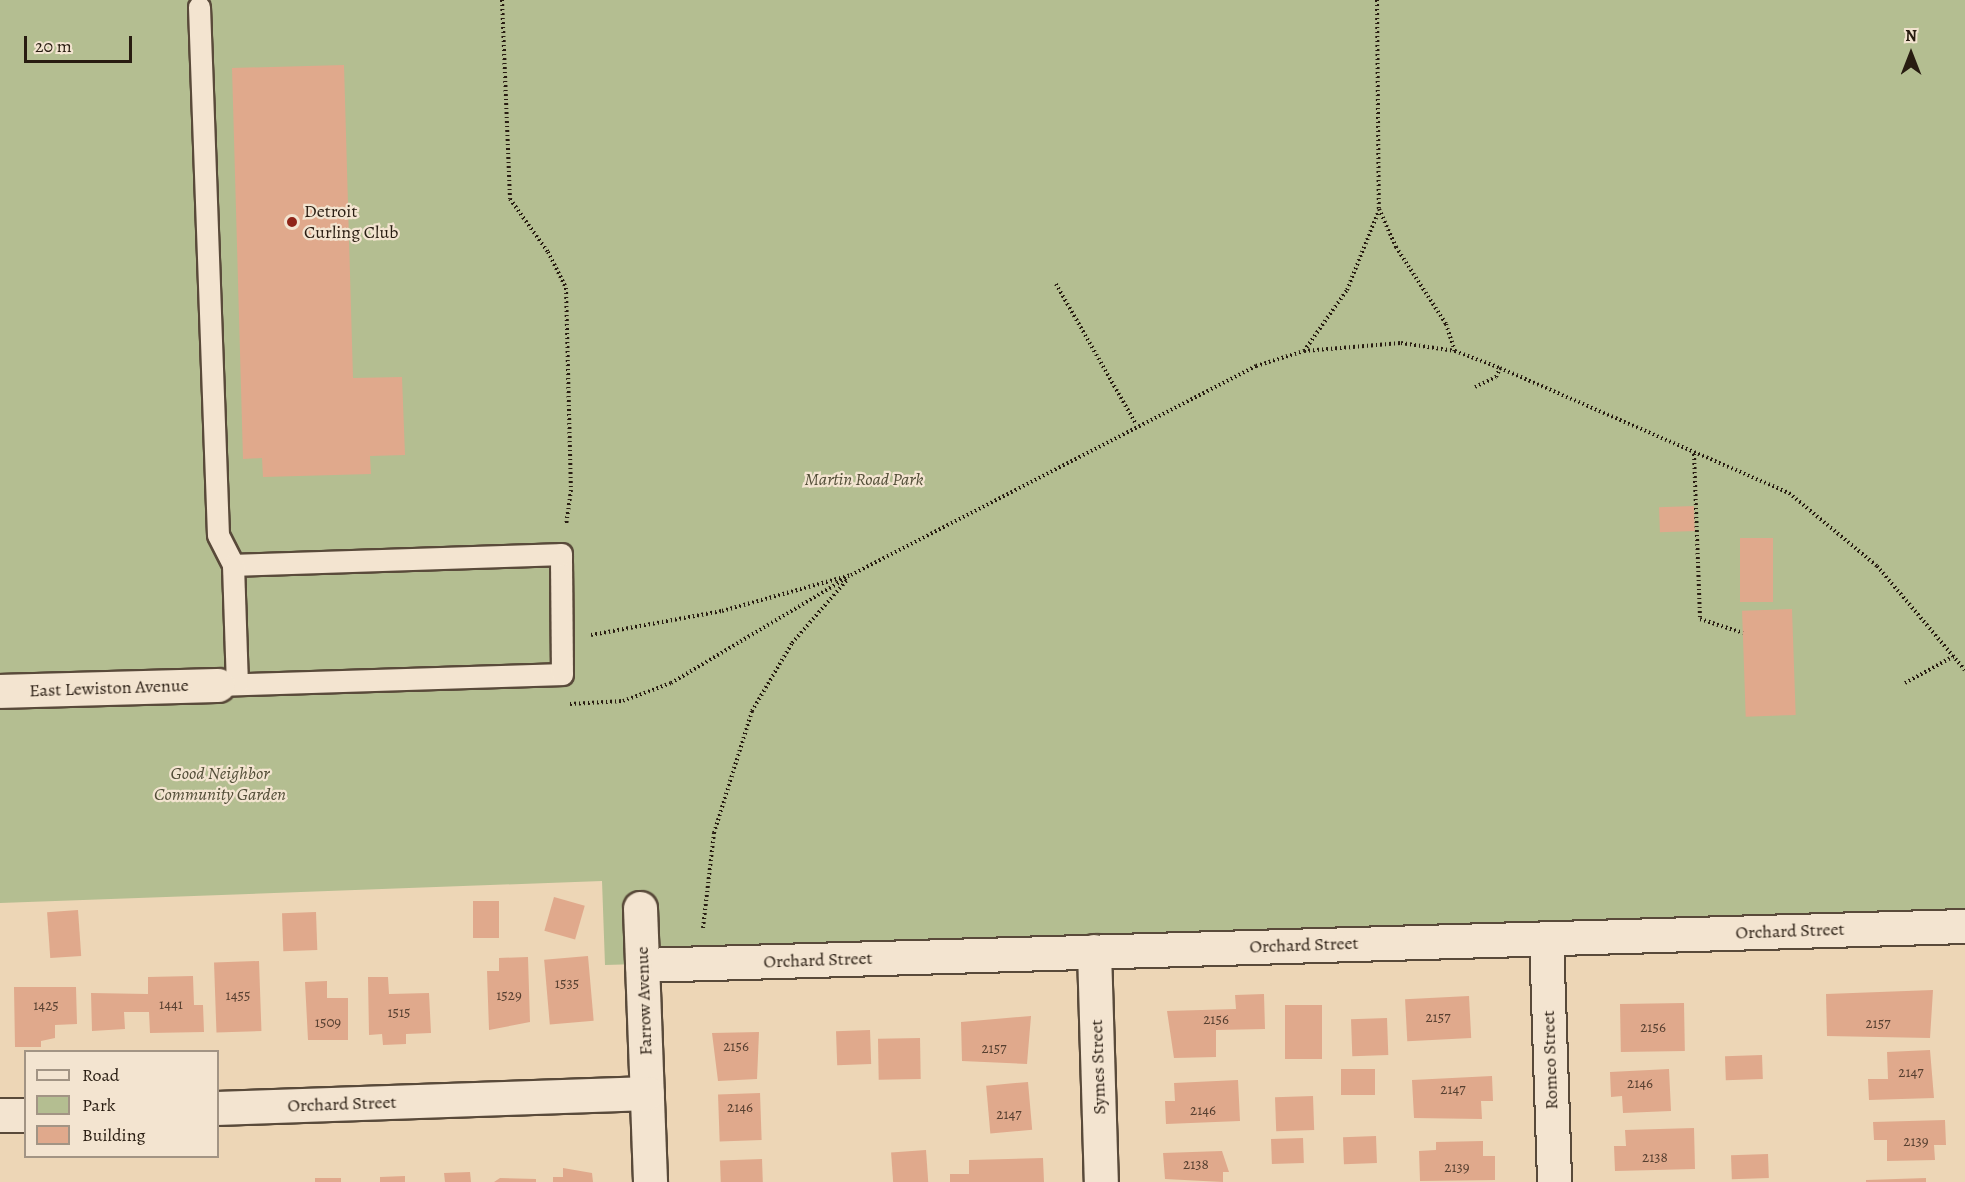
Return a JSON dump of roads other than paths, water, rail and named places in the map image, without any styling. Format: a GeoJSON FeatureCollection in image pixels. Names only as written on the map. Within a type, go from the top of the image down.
{"type":"FeatureCollection","features":[{"type":"Feature","properties":{"kind":"street","name":"East Lewiston Avenue"},"geometry":{"type":"LineString","coordinates":[[0,692],[227,684]]}},
{"type":"Feature","properties":{"kind":"street","name":"Farrow Avenue"},"geometry":{"type":"LineString","coordinates":[[640,908],[650,1182]]}},
{"type":"Feature","properties":{"kind":"street","name":"Orchard Street"},"geometry":{"type":"LineString","coordinates":[[642,965],[1965,926]]}},
{"type":"Feature","properties":{"kind":"street","name":"Romeo Street"},"geometry":{"type":"LineString","coordinates":[[1546,938],[1554,1182]]}},
{"type":"Feature","properties":{"kind":"street","name":"Symes Street"},"geometry":{"type":"LineString","coordinates":[[1094,951],[1101,1182]]}},
{"type":"Feature","properties":{"kind":"street","name":"Orchard Street"},"geometry":{"type":"LineString","coordinates":[[219,1108],[647,1093]]}},
{"type":"Feature","properties":{"kind":"street"},"geometry":{"type":"LineString","coordinates":[[0,1115],[24,1114]]}},
{"type":"Feature","properties":{"kind":"lane"},"geometry":{"type":"LineString","coordinates":[[199,7],[218,536],[232,565],[227,684],[562,674],[561,554],[232,565]]}},
{"type":"Feature","properties":{"kind":"place","name":"Detroit Curling Club"},"geometry":{"type":"Point","coordinates":[292,222]}},
{"type":"Feature","properties":{"kind":"park label","name":"Martin Road Park"},"geometry":{"type":"Point","coordinates":[864,479]}},
{"type":"Feature","properties":{"kind":"park label","name":"Good Neighbor Community Garden"},"geometry":{"type":"Point","coordinates":[220,784]}}]}
